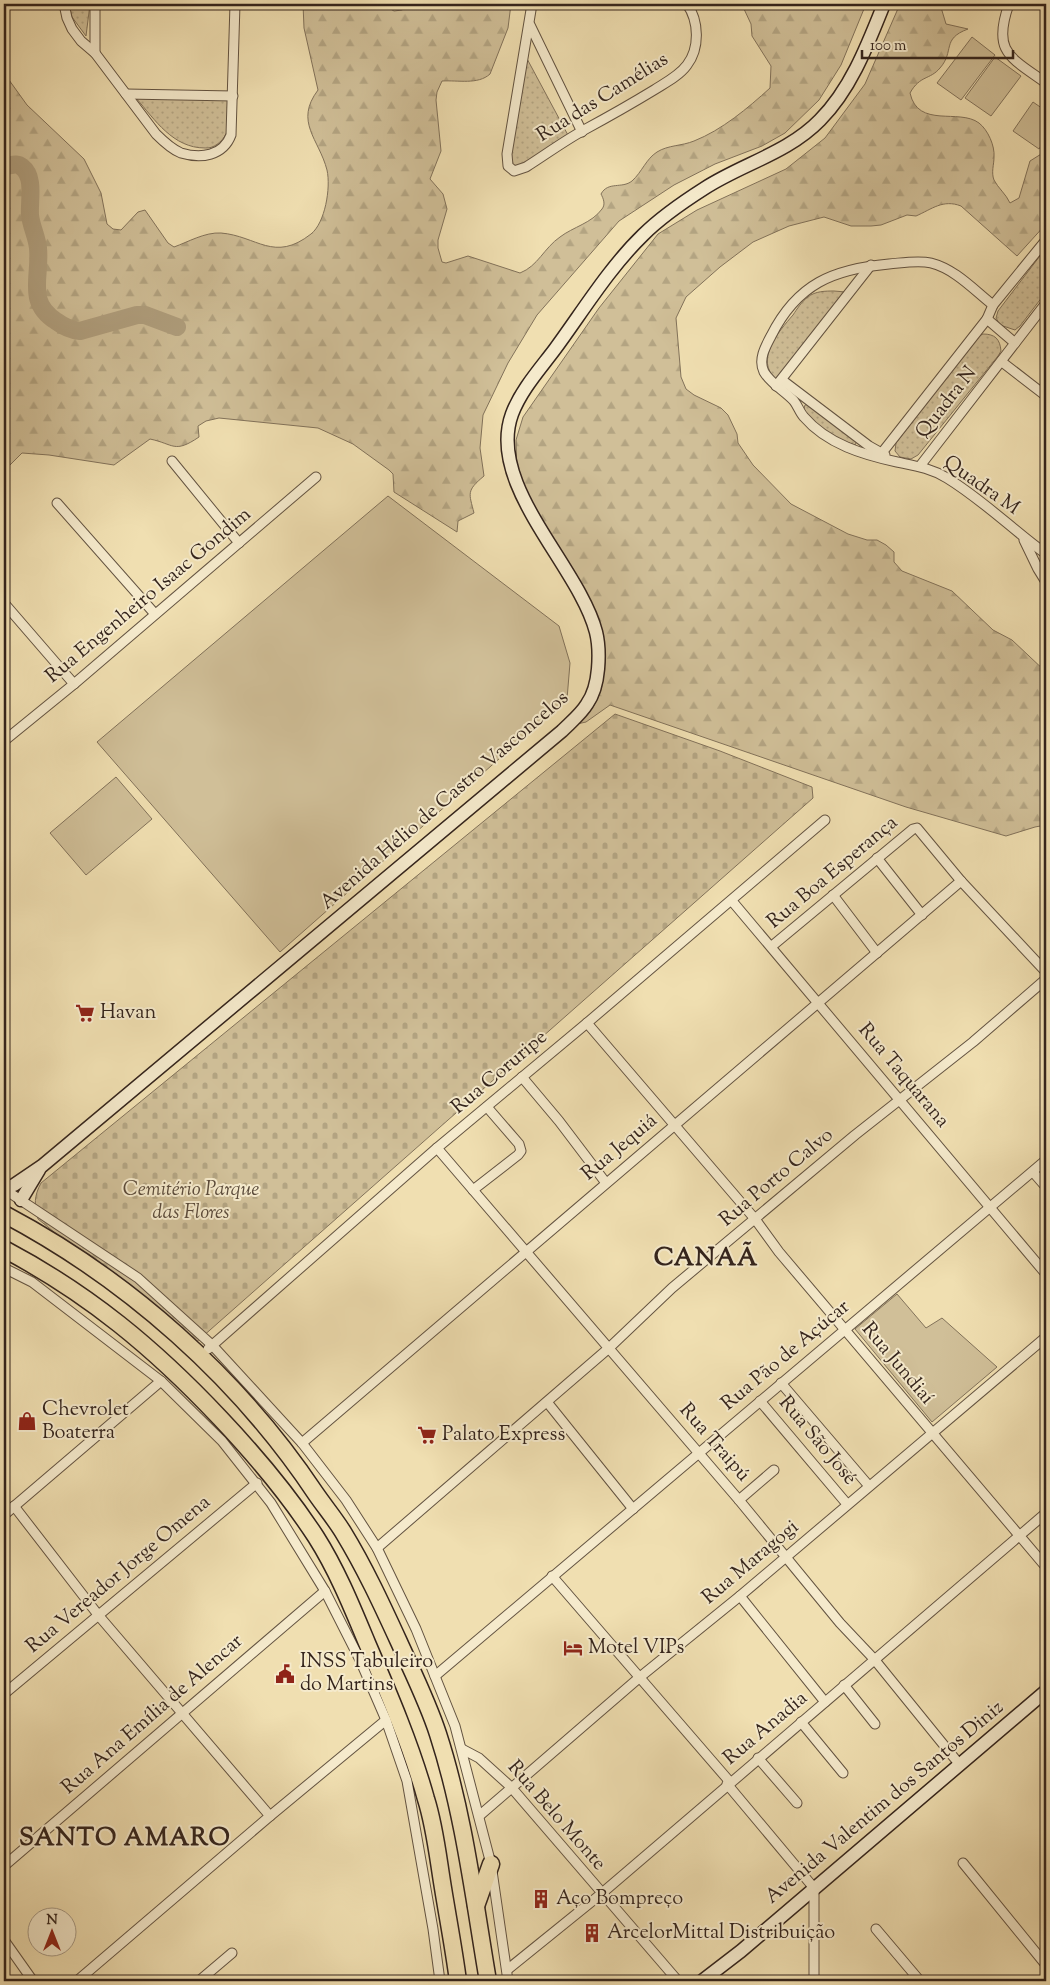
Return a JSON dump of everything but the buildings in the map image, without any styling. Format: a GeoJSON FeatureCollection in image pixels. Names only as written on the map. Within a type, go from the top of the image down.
{"type":"FeatureCollection","features":[{"type":"Feature","properties":{"kind":"highway"},"geometry":{"type":"LineString","coordinates":[[4,1214],[34,1230],[80,1260],[206,1350],[305,1477],[342,1530],[376,1592],[439,1736],[462,1829],[488,1981]]}},
{"type":"Feature","properties":{"kind":"highway"},"geometry":{"type":"LineString","coordinates":[[4,1249],[45,1271],[88,1300],[174,1370],[234,1432],[269,1473],[292,1501],[317,1538],[340,1579],[396,1711],[427,1800],[457,1980]]}},
{"type":"Feature","properties":{"kind":"highway"},"geometry":{"type":"LineString","coordinates":[[476,1908],[490,1864]]}},
{"type":"Feature","properties":{"kind":"street"},"geometry":{"type":"LineString","coordinates":[[64,4],[72,29],[81,41],[95,53],[156,134],[166,144],[180,152],[203,156],[217,153],[228,142],[231,135],[235,4]]}},
{"type":"Feature","properties":{"kind":"street"},"geometry":{"type":"LineString","coordinates":[[95,53],[96,4]]}},
{"type":"Feature","properties":{"kind":"street"},"geometry":{"type":"LineString","coordinates":[[532,4],[530,24],[582,132]]}},
{"type":"Feature","properties":{"kind":"street","name":"Rua das Camélias"},"geometry":{"type":"LineString","coordinates":[[530,24],[507,154],[508,166],[512,170],[517,170],[582,132],[672,78],[687,66],[695,52],[697,41],[691,9],[687,4]]}},
{"type":"Feature","properties":{"kind":"street","name":"Avenida Hélio de Castro Vasconcelos"},"geometry":{"type":"LineString","coordinates":[[4,1189],[14,1185],[42,1166],[554,737],[588,703],[596,682],[597,635],[586,606],[519,490],[508,449],[508,428],[512,414],[519,398],[609,275],[641,237],[667,213],[707,186],[791,144],[820,121],[837,99],[856,68],[884,4]]}},
{"type":"Feature","properties":{"kind":"street"},"geometry":{"type":"LineString","coordinates":[[1009,4],[1001,33],[1006,51],[1018,63],[1046,83]]}},
{"type":"Feature","properties":{"kind":"street"},"geometry":{"type":"LineString","coordinates":[[126,94],[233,96]]}},
{"type":"Feature","properties":{"kind":"street"},"geometry":{"type":"LineString","coordinates":[[881,454],[986,320],[993,305],[1046,240]]}},
{"type":"Feature","properties":{"kind":"street","name":"Quadra M"},"geometry":{"type":"LineString","coordinates":[[898,462],[881,454],[764,371],[762,353],[772,334],[799,295],[826,278],[851,269],[871,265],[904,262],[929,263],[946,268],[993,305]]}},
{"type":"Feature","properties":{"kind":"street"},"geometry":{"type":"LineString","coordinates":[[779,383],[871,265]]}},
{"type":"Feature","properties":{"kind":"street"},"geometry":{"type":"LineString","coordinates":[[1046,303],[1002,362],[1046,396]]}},
{"type":"Feature","properties":{"kind":"street"},"geometry":{"type":"LineString","coordinates":[[986,320],[1015,343]]}},
{"type":"Feature","properties":{"kind":"street","name":"Quadra N"},"geometry":{"type":"LineString","coordinates":[[920,466],[1002,362]]}},
{"type":"Feature","properties":{"kind":"street","name":"Quadra M"},"geometry":{"type":"LineString","coordinates":[[779,383],[794,401],[803,416],[818,431],[833,441],[859,451],[920,466],[947,478],[1023,538],[1038,570],[1046,582]]}},
{"type":"Feature","properties":{"kind":"street"},"geometry":{"type":"LineString","coordinates":[[172,461],[239,543]]}},
{"type":"Feature","properties":{"kind":"street","name":"Rua Engenheiro Isaac Gondim"},"geometry":{"type":"LineString","coordinates":[[4,741],[74,684],[316,477]]}},
{"type":"Feature","properties":{"kind":"street"},"geometry":{"type":"LineString","coordinates":[[57,504],[155,614]]}},
{"type":"Feature","properties":{"kind":"street"},"geometry":{"type":"LineString","coordinates":[[1023,538],[1046,554]]}},
{"type":"Feature","properties":{"kind":"street"},"geometry":{"type":"LineString","coordinates":[[4,603],[74,684]]}},
{"type":"Feature","properties":{"kind":"street","name":"Rua Coruripe"},"geometry":{"type":"LineString","coordinates":[[206,1350],[437,1148],[732,901],[825,820]]}},
{"type":"Feature","properties":{"kind":"street","name":"Rua Boa Esperança"},"geometry":{"type":"LineString","coordinates":[[772,946],[913,829],[918,828],[961,880]]}},
{"type":"Feature","properties":{"kind":"street"},"geometry":{"type":"LineString","coordinates":[[877,858],[922,915]]}},
{"type":"Feature","properties":{"kind":"street"},"geometry":{"type":"LineString","coordinates":[[961,880],[1046,972]]}},
{"type":"Feature","properties":{"kind":"street","name":"Rua Jequiá"},"geometry":{"type":"LineString","coordinates":[[302,1443],[961,880]]}},
{"type":"Feature","properties":{"kind":"street"},"geometry":{"type":"LineString","coordinates":[[833,895],[877,952]]}},
{"type":"Feature","properties":{"kind":"street","name":"Rua Taquarana"},"geometry":{"type":"LineString","coordinates":[[732,901],[772,946],[1046,1274]]}},
{"type":"Feature","properties":{"kind":"street","name":"Rua Porto Calvo"},"geometry":{"type":"LineString","coordinates":[[377,1548],[609,1348],[672,1288],[899,1100],[973,1042],[1046,979]]}},
{"type":"Feature","properties":{"kind":"street","name":"Rua Jundiaí"},"geometry":{"type":"LineString","coordinates":[[587,1023],[755,1219],[779,1252],[1046,1567]]}},
{"type":"Feature","properties":{"kind":"street"},"geometry":{"type":"LineString","coordinates":[[522,1077],[559,1121],[606,1183]]}},
{"type":"Feature","properties":{"kind":"street"},"geometry":{"type":"LineString","coordinates":[[474,1190],[518,1155],[520,1151],[519,1144],[487,1107]]}},
{"type":"Feature","properties":{"kind":"street","name":"Rua Traipú"},"geometry":{"type":"LineString","coordinates":[[437,1148],[739,1500],[840,1623],[874,1659],[960,1765]]}},
{"type":"Feature","properties":{"kind":"street","name":"Rua Pão de Açúcar"},"geometry":{"type":"LineString","coordinates":[[435,1676],[1046,1160]]}},
{"type":"Feature","properties":{"kind":"street","name":"Avenida Hélio de Castro Vasconcelos"},"geometry":{"type":"LineString","coordinates":[[21,1200],[42,1166]]}},
{"type":"Feature","properties":{"kind":"street"},"geometry":{"type":"LineString","coordinates":[[1034,1172],[1046,1187]]}},
{"type":"Feature","properties":{"kind":"street"},"geometry":{"type":"LineString","coordinates":[[4,1189],[138,1278],[206,1350],[302,1443],[346,1500],[377,1548],[410,1615],[449,1709],[462,1748],[490,1864],[508,1981]]}},
{"type":"Feature","properties":{"kind":"street"},"geometry":{"type":"LineString","coordinates":[[4,1268],[32,1282],[161,1381],[222,1442],[271,1503],[325,1591],[360,1660],[386,1720],[408,1790],[433,1929],[440,1981]]}},
{"type":"Feature","properties":{"kind":"street","name":"Rua Maragogi"},"geometry":{"type":"LineString","coordinates":[[479,1816],[640,1677],[740,1596],[1046,1337]]}},
{"type":"Feature","properties":{"kind":"street"},"geometry":{"type":"LineString","coordinates":[[4,1515],[161,1381]]}},
{"type":"Feature","properties":{"kind":"street"},"geometry":{"type":"LineString","coordinates":[[781,1383],[868,1486]]}},
{"type":"Feature","properties":{"kind":"street","name":"Rua São José"},"geometry":{"type":"LineString","coordinates":[[760,1401],[847,1504]]}},
{"type":"Feature","properties":{"kind":"street"},"geometry":{"type":"LineString","coordinates":[[546,1402],[633,1509]]}},
{"type":"Feature","properties":{"kind":"street"},"geometry":{"type":"LineString","coordinates":[[739,1500],[774,1470]]}},
{"type":"Feature","properties":{"kind":"street","name":"Rua Vereador Jorge Omena"},"geometry":{"type":"LineString","coordinates":[[4,1694],[256,1483]]}},
{"type":"Feature","properties":{"kind":"street"},"geometry":{"type":"LineString","coordinates":[[14,1506],[99,1616],[270,1816]]}},
{"type":"Feature","properties":{"kind":"street","name":"Rua Anadia"},"geometry":{"type":"LineString","coordinates":[[507,1970],[601,1894],[728,1783],[1046,1513]]}},
{"type":"Feature","properties":{"kind":"street"},"geometry":{"type":"LineString","coordinates":[[552,1576],[640,1677],[814,1888],[814,1981]]}},
{"type":"Feature","properties":{"kind":"street","name":"Rua Ana Emília de Alencar"},"geometry":{"type":"LineString","coordinates":[[4,1866],[325,1591]]}},
{"type":"Feature","properties":{"kind":"street"},"geometry":{"type":"LineString","coordinates":[[740,1596],[825,1702]]}},
{"type":"Feature","properties":{"kind":"street"},"geometry":{"type":"LineString","coordinates":[[844,1685],[875,1724]]}},
{"type":"Feature","properties":{"kind":"street","name":"Avenida Valentim dos Santos Diniz"},"geometry":{"type":"LineString","coordinates":[[702,1981],[741,1951],[1046,1691]]}},
{"type":"Feature","properties":{"kind":"street"},"geometry":{"type":"LineString","coordinates":[[76,1981],[386,1720]]}},
{"type":"Feature","properties":{"kind":"street"},"geometry":{"type":"LineString","coordinates":[[801,1722],[842,1773]]}},
{"type":"Feature","properties":{"kind":"street","name":"Rua Belo Monte"},"geometry":{"type":"LineString","coordinates":[[462,1748],[479,1758],[511,1788],[678,1981]]}},
{"type":"Feature","properties":{"kind":"street"},"geometry":{"type":"LineString","coordinates":[[758,1758],[797,1804]]}},
{"type":"Feature","properties":{"kind":"street"},"geometry":{"type":"LineString","coordinates":[[963,1863],[1046,1965]]}},
{"type":"Feature","properties":{"kind":"street"},"geometry":{"type":"LineString","coordinates":[[876,1929],[920,1981]]}},
{"type":"Feature","properties":{"kind":"street"},"geometry":{"type":"LineString","coordinates":[[4,1940],[33,1981]]}},
{"type":"Feature","properties":{"kind":"street"},"geometry":{"type":"LineString","coordinates":[[199,1981],[232,1953]]}},
{"type":"Feature","properties":{"kind":"green space"},"geometry":{"type":"Polygon","coordinates":[[[69,4],[90,4],[86,36],[72,17],[69,4]]]}},
{"type":"Feature","properties":{"kind":"green space"},"geometry":{"type":"Polygon","coordinates":[[[303,4],[382,4],[394,11],[402,10],[410,4],[511,4],[508,28],[490,74],[474,81],[442,81],[436,100],[441,151],[430,179],[443,194],[447,209],[438,240],[442,262],[446,263],[468,256],[520,273],[532,266],[554,241],[598,214],[604,205],[601,194],[604,190],[611,186],[624,185],[632,181],[657,152],[689,143],[725,125],[770,88],[771,66],[752,36],[751,24],[744,9],[748,4],[866,4],[841,65],[819,100],[785,133],[762,146],[715,164],[674,185],[619,221],[537,315],[508,363],[483,415],[480,448],[484,476],[474,485],[470,493],[474,513],[458,521],[457,532],[394,492],[393,474],[389,470],[353,444],[318,428],[219,418],[206,421],[198,426],[199,437],[191,442],[174,446],[150,439],[114,465],[49,455],[22,453],[4,471],[4,283],[9,254],[4,231],[4,73],[27,105],[84,159],[101,193],[107,224],[113,229],[121,230],[138,212],[145,210],[168,243],[174,247],[215,233],[234,235],[266,246],[286,246],[298,242],[316,229],[326,205],[328,186],[327,170],[308,121],[311,101],[318,90],[304,28],[303,4]]]}},
{"type":"Feature","properties":{"kind":"green space"},"geometry":{"type":"Polygon","coordinates":[[[900,4],[940,4],[946,24],[968,29],[954,37],[951,41],[947,56],[940,68],[921,80],[914,87],[910,93],[914,104],[921,111],[930,114],[971,119],[982,126],[992,143],[994,180],[1010,203],[1019,198],[1030,161],[1046,151],[1046,224],[1017,256],[961,206],[955,204],[943,204],[916,216],[907,215],[881,225],[851,226],[824,217],[789,226],[753,242],[720,267],[686,297],[676,318],[681,377],[686,389],[721,408],[728,415],[737,434],[738,443],[753,465],[791,504],[848,534],[867,540],[877,540],[886,545],[894,552],[894,562],[902,571],[952,591],[993,630],[1012,640],[1046,672],[1046,825],[1006,836],[906,807],[610,705],[586,722],[577,724],[586,716],[598,698],[603,679],[604,646],[517,474],[516,440],[523,417],[599,308],[658,234],[697,210],[786,169],[825,138],[865,84],[900,4]]]}},
{"type":"Feature","properties":{"kind":"green space"},"geometry":{"type":"Polygon","coordinates":[[[972,37],[995,55],[961,100],[937,83],[972,37]]]}},
{"type":"Feature","properties":{"kind":"green space"},"geometry":{"type":"Polygon","coordinates":[[[525,55],[569,137],[516,168],[509,165],[525,55]]]}},
{"type":"Feature","properties":{"kind":"green space"},"geometry":{"type":"Polygon","coordinates":[[[995,57],[1021,76],[991,116],[965,98],[995,57]]]}},
{"type":"Feature","properties":{"kind":"green space"},"geometry":{"type":"Polygon","coordinates":[[[136,98],[229,100],[226,134],[220,142],[211,147],[194,147],[183,143],[166,131],[136,98]]]}},
{"type":"Feature","properties":{"kind":"green space"},"geometry":{"type":"Polygon","coordinates":[[[1033,102],[1046,111],[1046,138],[1039,149],[1013,131],[1033,102]]]}},
{"type":"Feature","properties":{"kind":"green space"},"geometry":{"type":"Polygon","coordinates":[[[1046,248],[1046,292],[1015,330],[1000,325],[996,318],[998,311],[1046,248]]]}},
{"type":"Feature","properties":{"kind":"green space"},"geometry":{"type":"Polygon","coordinates":[[[817,292],[846,292],[776,379],[767,363],[771,346],[781,329],[800,305],[811,295],[817,292]]]}},
{"type":"Feature","properties":{"kind":"green space"},"geometry":{"type":"Polygon","coordinates":[[[983,334],[994,336],[998,340],[1001,351],[998,356],[918,455],[911,459],[900,457],[895,451],[896,443],[963,356],[979,336],[983,334]]]}},
{"type":"Feature","properties":{"kind":"green space"},"geometry":{"type":"Polygon","coordinates":[[[810,404],[857,441],[855,445],[831,437],[803,412],[805,405],[810,404]]]}},
{"type":"Feature","properties":{"kind":"green space"},"geometry":{"type":"Polygon","coordinates":[[[388,496],[559,626],[570,663],[567,699],[280,952],[97,742],[388,496]]]}},
{"type":"Feature","properties":{"kind":"green space","name":"Cemitério Parque das Flores"},"geometry":{"type":"Polygon","coordinates":[[[615,714],[720,751],[812,787],[813,798],[193,1345],[38,1219],[35,1201],[41,1183],[615,714]]]}},
{"type":"Feature","properties":{"kind":"green space"},"geometry":{"type":"Polygon","coordinates":[[[116,777],[152,819],[86,875],[50,833],[116,777]]]}},
{"type":"Feature","properties":{"kind":"green space"},"geometry":{"type":"Polygon","coordinates":[[[897,1294],[926,1328],[942,1318],[997,1367],[932,1422],[855,1329],[897,1294]]]}},
{"type":"Feature","properties":{"kind":"waterway"},"geometry":{"type":"LineString","coordinates":[[4,166],[16,164],[22,167],[29,177],[30,215],[38,248],[38,297],[41,306],[47,314],[64,327],[80,331],[137,315],[145,315],[177,327]]}},
{"type":"Feature","properties":{"kind":"place","name":"Havan"},"geometry":{"type":"Point","coordinates":[85,1013]}},
{"type":"Feature","properties":{"kind":"place","name":"Chevrolet Boaterra"},"geometry":{"type":"Point","coordinates":[27,1421]}},
{"type":"Feature","properties":{"kind":"place","name":"Palato Express"},"geometry":{"type":"Point","coordinates":[427,1435]}},
{"type":"Feature","properties":{"kind":"place","name":"Motel VIPs"},"geometry":{"type":"Point","coordinates":[573,1648]}},
{"type":"Feature","properties":{"kind":"place","name":"INSS Tabuleiro do Martins"},"geometry":{"type":"Point","coordinates":[285,1674]}},
{"type":"Feature","properties":{"kind":"place","name":"Aço Bompreço"},"geometry":{"type":"Point","coordinates":[541,1899]}},
{"type":"Feature","properties":{"kind":"place","name":"ArcelorMittal Distribuição"},"geometry":{"type":"Point","coordinates":[592,1933]}},
{"type":"Feature","properties":{"kind":"district","name":"CANAÃ"},"geometry":{"type":"Point","coordinates":[706,1259]}},
{"type":"Feature","properties":{"kind":"district","name":"SANTO AMARO"},"geometry":{"type":"Point","coordinates":[125,1839]}}]}
